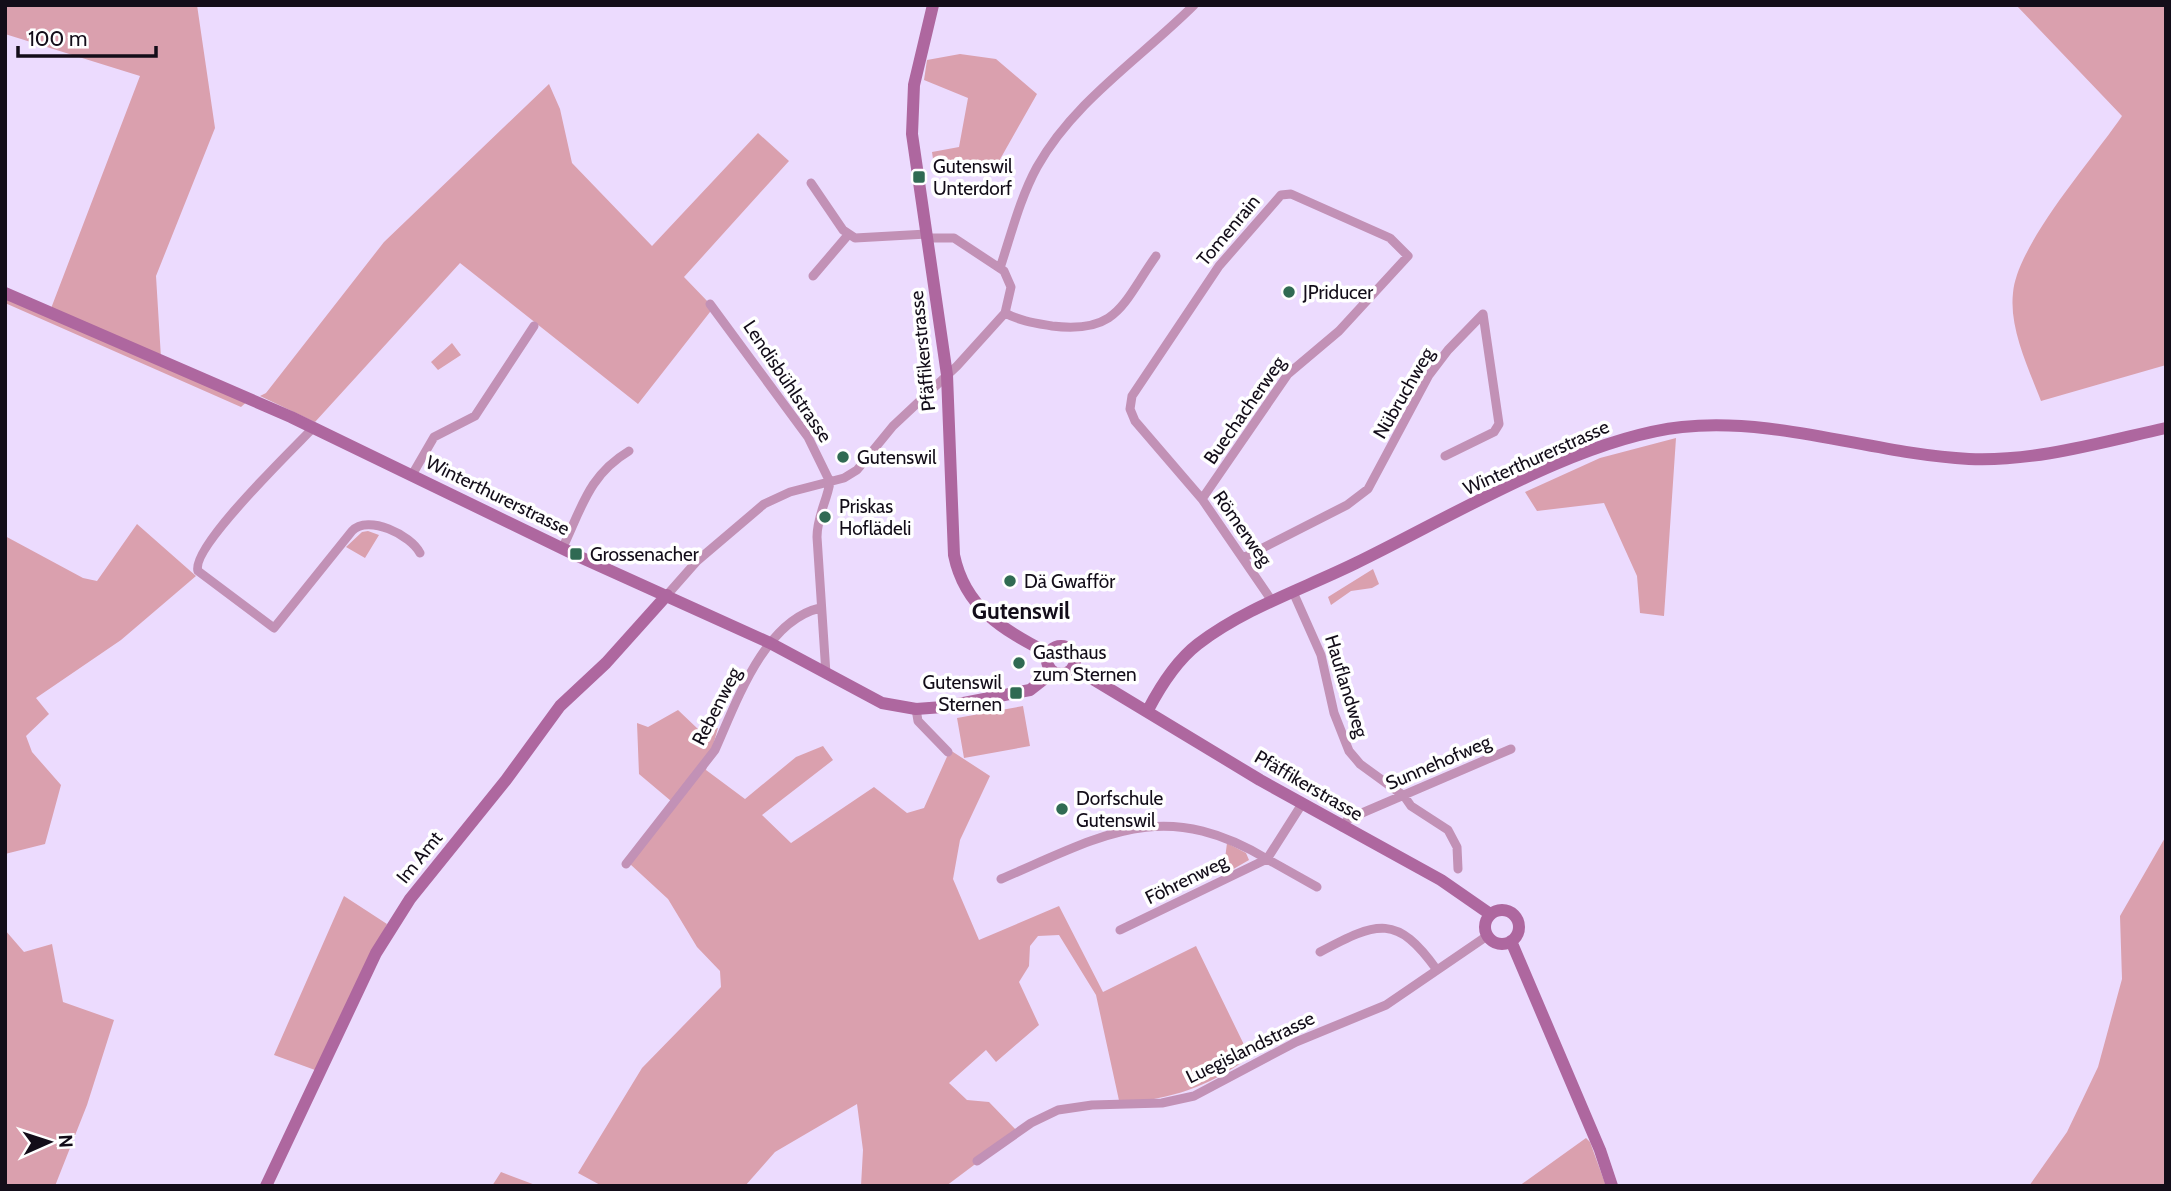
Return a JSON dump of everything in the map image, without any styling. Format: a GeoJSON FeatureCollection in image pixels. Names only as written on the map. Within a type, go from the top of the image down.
{"type":"FeatureCollection","features":[{"type":"Feature","properties":{"kind":"main road","name":"Pfäffikerstrasse"},"geometry":{"type":"LineString","coordinates":[[933,5],[916,72],[912,116],[914,154],[947,375],[952,541],[957,569],[968,594],[988,617],[1048,653]]}},
{"type":"Feature","properties":{"kind":"main road","name":"Winterthurerstrasse"},"geometry":{"type":"LineString","coordinates":[[5,292],[161,358],[563,547],[773,641],[826,674],[882,703],[916,709],[1030,690],[1053,672]]}},
{"type":"Feature","properties":{"kind":"main road","name":"Winterthurerstrasse"},"geometry":{"type":"LineString","coordinates":[[1148,709],[1175,667],[1197,645],[1272,601],[1577,456],[1660,430],[1701,426],[1750,427],[1923,454],[1982,459],[2045,453],[2166,428]]}},
{"type":"Feature","properties":{"kind":"main road","name":"Im Amt"},"geometry":{"type":"LineString","coordinates":[[266,1186],[376,953],[410,899],[506,780],[561,706],[606,663],[667,595]]}},
{"type":"Feature","properties":{"kind":"main road"},"geometry":{"type":"LineString","coordinates":[[1057,646],[1068,647],[1075,656],[1073,667],[1065,674],[1053,672],[1046,661],[1048,653],[1057,646]]}},
{"type":"Feature","properties":{"kind":"main road","name":"Pfäffikerstrasse"},"geometry":{"type":"LineString","coordinates":[[1073,667],[1148,709],[1301,804],[1441,880],[1490,914],[1503,909],[1515,915],[1518,930],[1511,941],[1600,1150],[1612,1186]]}},
{"type":"Feature","properties":{"kind":"main road"},"geometry":{"type":"LineString","coordinates":[[1490,914],[1485,928],[1487,936],[1498,943],[1511,941]]}},
{"type":"Feature","properties":{"kind":"street"},"geometry":{"type":"LineString","coordinates":[[1000,268],[1028,186],[1053,143],[1087,103],[1194,5]]}},
{"type":"Feature","properties":{"kind":"street"},"geometry":{"type":"LineString","coordinates":[[667,595],[683,574],[752,512],[790,492],[830,482],[857,470],[893,426],[947,375],[1005,313],[1011,287],[1008,276],[1000,268],[958,240],[943,236],[869,240],[848,235],[811,183]]}},
{"type":"Feature","properties":{"kind":"street","name":"Tomenrain"},"geometry":{"type":"LineString","coordinates":[[1131,411],[1132,396],[1219,266],[1281,195],[1291,194],[1390,238],[1408,256]]}},
{"type":"Feature","properties":{"kind":"street"},"geometry":{"type":"LineString","coordinates":[[813,276],[848,235]]}},
{"type":"Feature","properties":{"kind":"street"},"geometry":{"type":"LineString","coordinates":[[1005,313],[1021,321],[1039,324],[1077,329],[1098,326],[1117,311],[1156,256]]}},
{"type":"Feature","properties":{"kind":"street","name":"Buechacherweg"},"geometry":{"type":"LineString","coordinates":[[1202,499],[1288,374],[1339,331],[1408,256]]}},
{"type":"Feature","properties":{"kind":"street","name":"Lendisbühlstrasse"},"geometry":{"type":"LineString","coordinates":[[710,304],[808,438],[830,482]]}},
{"type":"Feature","properties":{"kind":"street","name":"Nübruchweg"},"geometry":{"type":"LineString","coordinates":[[1243,558],[1347,505],[1368,489],[1429,375],[1448,350],[1483,314],[1499,424],[1494,432],[1445,456]]}},
{"type":"Feature","properties":{"kind":"street"},"geometry":{"type":"LineString","coordinates":[[412,475],[434,437],[475,416],[534,326]]}},
{"type":"Feature","properties":{"kind":"street","name":"Römerweg"},"geometry":{"type":"LineString","coordinates":[[1131,411],[1135,421],[1202,499],[1272,601]]}},
{"type":"Feature","properties":{"kind":"street"},"geometry":{"type":"LineString","coordinates":[[313,428],[241,503],[207,547],[197,562],[201,575],[274,628],[352,531],[361,524],[370,523],[391,531],[416,545],[420,553]]}},
{"type":"Feature","properties":{"kind":"street"},"geometry":{"type":"LineString","coordinates":[[563,547],[581,504],[607,464],[629,451]]}},
{"type":"Feature","properties":{"kind":"street"},"geometry":{"type":"LineString","coordinates":[[826,674],[817,524],[830,482]]}},
{"type":"Feature","properties":{"kind":"street","name":"Hauflandweg"},"geometry":{"type":"LineString","coordinates":[[1293,592],[1321,654],[1334,713],[1346,745],[1360,764],[1404,796],[1411,806],[1448,830],[1457,847],[1458,869]]}},
{"type":"Feature","properties":{"kind":"street","name":"Rebenweg"},"geometry":{"type":"LineString","coordinates":[[626,864],[715,750],[733,706],[773,641],[800,615],[820,608]]}},
{"type":"Feature","properties":{"kind":"street"},"geometry":{"type":"LineString","coordinates":[[916,709],[918,720],[948,752]]}},
{"type":"Feature","properties":{"kind":"street","name":"Sunnehofweg"},"geometry":{"type":"LineString","coordinates":[[1342,827],[1348,819],[1511,750]]}},
{"type":"Feature","properties":{"kind":"street"},"geometry":{"type":"LineString","coordinates":[[1267,859],[1301,804]]}},
{"type":"Feature","properties":{"kind":"street"},"geometry":{"type":"LineString","coordinates":[[1001,879],[1097,838],[1147,826],[1188,827],[1235,841],[1317,887]]}},
{"type":"Feature","properties":{"kind":"street","name":"Föhrenweg"},"geometry":{"type":"LineString","coordinates":[[1120,930],[1267,859]]}},
{"type":"Feature","properties":{"kind":"street"},"geometry":{"type":"LineString","coordinates":[[1320,952],[1354,936],[1390,928],[1412,938],[1437,970]]}},
{"type":"Feature","properties":{"kind":"street","name":"Luegislandstrasse"},"geometry":{"type":"LineString","coordinates":[[977,1161],[1031,1123],[1058,1110],[1092,1105],[1162,1103],[1194,1096],[1285,1046],[1385,1005],[1487,936]]}},
{"type":"Feature","properties":{"kind":"shaded area"},"geometry":{"type":"Polygon","coordinates":[[[5,5],[197,5],[215,128],[156,276],[161,358],[250,399],[241,407],[5,303],[5,293],[50,311],[140,76],[5,34],[5,5]]]}},
{"type":"Feature","properties":{"kind":"shaded area"},"geometry":{"type":"Polygon","coordinates":[[[2016,5],[2166,5],[2166,365],[2041,401],[2014,321],[2013,293],[2018,273],[2058,202],[2122,116],[2016,5]]]}},
{"type":"Feature","properties":{"kind":"shaded area"},"geometry":{"type":"Polygon","coordinates":[[[960,54],[996,59],[1037,94],[994,170],[934,166],[932,152],[959,147],[968,98],[924,80],[927,60],[960,54]]]}},
{"type":"Feature","properties":{"kind":"shaded area"},"geometry":{"type":"Polygon","coordinates":[[[549,84],[560,109],[572,163],[652,246],[758,133],[789,161],[684,277],[710,304],[710,312],[638,404],[460,263],[315,422],[260,396],[266,393],[384,242],[549,84]]]}},
{"type":"Feature","properties":{"kind":"shaded area"},"geometry":{"type":"Polygon","coordinates":[[[452,343],[461,355],[438,370],[431,362],[452,343]]]}},
{"type":"Feature","properties":{"kind":"shaded area"},"geometry":{"type":"Polygon","coordinates":[[[1676,438],[1664,616],[1640,613],[1637,576],[1604,503],[1537,511],[1525,492],[1600,458],[1676,438]]]}},
{"type":"Feature","properties":{"kind":"shaded area"},"geometry":{"type":"Polygon","coordinates":[[[137,524],[196,576],[121,640],[36,698],[49,714],[26,736],[32,752],[61,785],[45,844],[5,854],[5,536],[83,578],[97,581],[137,524]]]}},
{"type":"Feature","properties":{"kind":"shaded area"},"geometry":{"type":"Polygon","coordinates":[[[362,532],[379,535],[365,558],[346,547],[362,532]]]}},
{"type":"Feature","properties":{"kind":"shaded area"},"geometry":{"type":"Polygon","coordinates":[[[1373,569],[1379,584],[1372,588],[1351,591],[1331,605],[1328,597],[1373,569]]]}},
{"type":"Feature","properties":{"kind":"shaded area"},"geometry":{"type":"Polygon","coordinates":[[[1023,706],[1030,746],[964,758],[957,718],[1023,706]]]}},
{"type":"Feature","properties":{"kind":"shaded area"},"geometry":{"type":"Polygon","coordinates":[[[678,710],[699,730],[718,728],[706,770],[745,799],[796,757],[823,746],[833,760],[762,815],[791,843],[874,787],[907,813],[924,808],[950,750],[990,776],[960,840],[953,879],[979,940],[1059,906],[1103,992],[1196,946],[1250,1057],[1217,1077],[1188,1090],[1120,1105],[1096,995],[1059,935],[1038,936],[1030,946],[1029,966],[1019,982],[1039,1025],[996,1062],[986,1050],[949,1083],[967,1100],[989,1102],[1018,1132],[946,1186],[861,1186],[863,1150],[857,1104],[775,1152],[745,1186],[602,1186],[578,1173],[642,1068],[721,987],[720,971],[697,947],[668,899],[630,864],[671,801],[639,774],[637,723],[648,727],[678,710]]]}},
{"type":"Feature","properties":{"kind":"shaded area"},"geometry":{"type":"Polygon","coordinates":[[[2166,836],[2166,1186],[2029,1186],[2067,1132],[2098,1067],[2122,979],[2120,916],[2166,836]]]}},
{"type":"Feature","properties":{"kind":"shaded area"},"geometry":{"type":"Polygon","coordinates":[[[1227,843],[1246,853],[1249,860],[1223,875],[1227,843]]]}},
{"type":"Feature","properties":{"kind":"shaded area"},"geometry":{"type":"Polygon","coordinates":[[[344,896],[387,924],[315,1070],[274,1055],[344,896]]]}},
{"type":"Feature","properties":{"kind":"shaded area"},"geometry":{"type":"Polygon","coordinates":[[[5,930],[24,952],[52,944],[63,1002],[114,1020],[87,1105],[55,1186],[5,1186],[5,930]]]}},
{"type":"Feature","properties":{"kind":"shaded area"},"geometry":{"type":"Polygon","coordinates":[[[1586,1138],[1590,1142],[1606,1186],[1519,1186],[1586,1138]]]}},
{"type":"Feature","properties":{"kind":"shaded area"},"geometry":{"type":"Polygon","coordinates":[[[501,1172],[538,1186],[492,1186],[501,1172]]]}},
{"type":"Feature","properties":{"kind":"place","name":"Gutenswil Unterdorf"},"geometry":{"type":"Point","coordinates":[919,177]}},
{"type":"Feature","properties":{"kind":"place","name":"JPriducer"},"geometry":{"type":"Point","coordinates":[1289,292]}},
{"type":"Feature","properties":{"kind":"place","name":"Gutenswil"},"geometry":{"type":"Point","coordinates":[843,457]}},
{"type":"Feature","properties":{"kind":"place","name":"Priskas Hoflädeli"},"geometry":{"type":"Point","coordinates":[825,517]}},
{"type":"Feature","properties":{"kind":"place","name":"Grossenacher"},"geometry":{"type":"Point","coordinates":[576,554]}},
{"type":"Feature","properties":{"kind":"place","name":"Dä Gwafför"},"geometry":{"type":"Point","coordinates":[1010,581]}},
{"type":"Feature","properties":{"kind":"place","name":"Gasthaus zum Sternen"},"geometry":{"type":"Point","coordinates":[1019,663]}},
{"type":"Feature","properties":{"kind":"place","name":"Gutenswil Sternen"},"geometry":{"type":"Point","coordinates":[1016,693]}},
{"type":"Feature","properties":{"kind":"place","name":"Dorfschule Gutenswil"},"geometry":{"type":"Point","coordinates":[1062,809]}},
{"type":"Feature","properties":{"kind":"district","name":"Gutenswil"},"geometry":{"type":"Point","coordinates":[1021,611]}}]}
